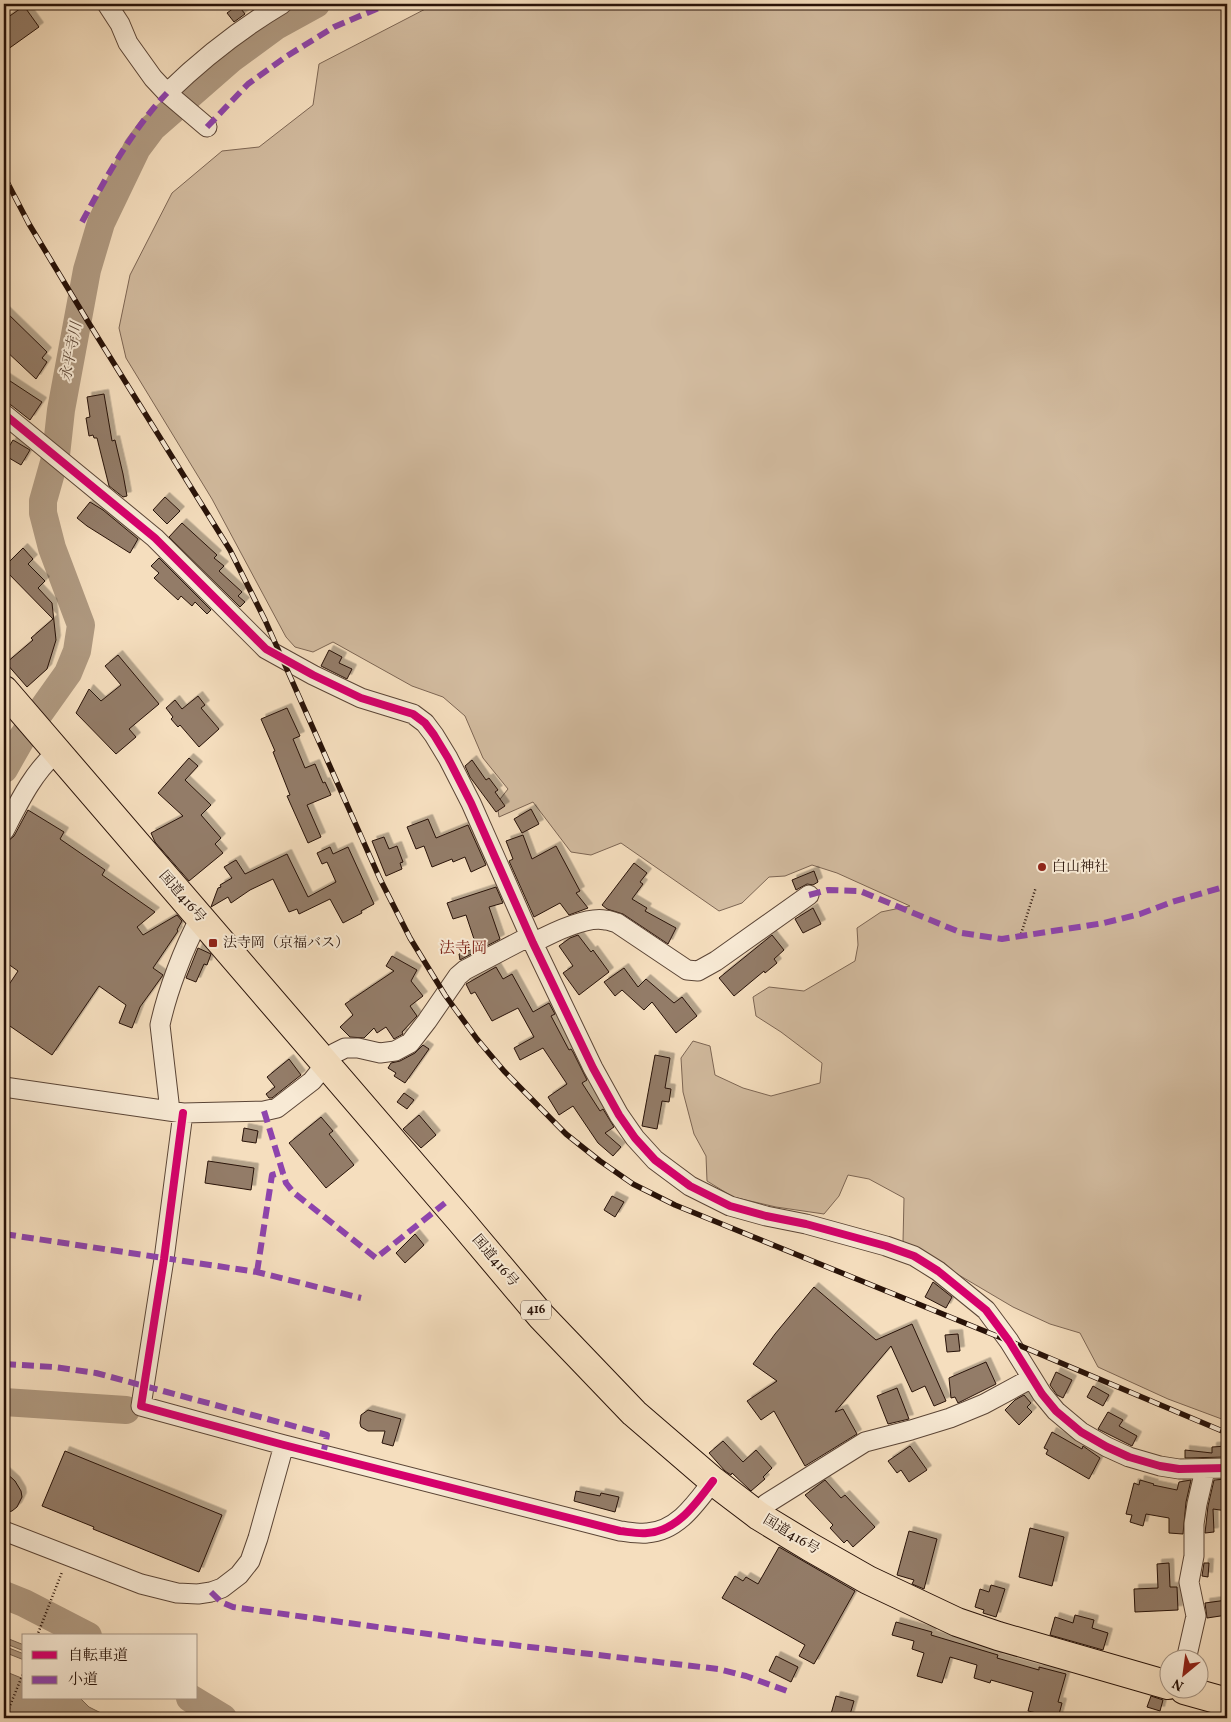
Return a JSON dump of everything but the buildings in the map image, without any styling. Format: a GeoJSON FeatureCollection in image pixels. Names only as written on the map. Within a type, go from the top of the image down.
{"type":"FeatureCollection","features":[{"type":"Feature","properties":{"kind":"highway","name":"国道416号"},"geometry":{"type":"LineString","coordinates":[[10,696],[540,1316],[634,1413],[713,1481],[759,1516],[868,1580],[957,1622],[998,1636],[1158,1682]]}},
{"type":"Feature","properties":{"kind":"highway"},"geometry":{"type":"LineString","coordinates":[[1208,1697],[1227,1702]]}},
{"type":"Feature","properties":{"kind":"street"},"geometry":{"type":"LineString","coordinates":[[108,4],[120,24],[128,43],[153,78],[205,125]]}},
{"type":"Feature","properties":{"kind":"street"},"geometry":{"type":"LineString","coordinates":[[170,95],[193,68],[223,44],[282,4]]}},
{"type":"Feature","properties":{"kind":"street"},"geometry":{"type":"LineString","coordinates":[[4,414],[154,538],[266,649],[313,675],[353,694],[413,714],[425,723],[448,758],[471,803],[531,940],[593,1068],[619,1115],[635,1138],[655,1160],[690,1186],[730,1206],[886,1246],[914,1256],[938,1271],[986,1310],[1009,1341],[1042,1394],[1056,1411],[1082,1432],[1107,1447],[1129,1457],[1160,1466],[1205,1470],[1227,1468]]}},
{"type":"Feature","properties":{"kind":"street"},"geometry":{"type":"LineString","coordinates":[[4,831],[18,803],[46,761],[52,746]]}},
{"type":"Feature","properties":{"kind":"street"},"geometry":{"type":"LineString","coordinates":[[4,1087],[176,1112],[264,1111],[277,1108],[312,1081],[335,1053],[345,1048],[358,1048],[380,1053],[395,1051],[410,1043],[458,976],[465,970],[531,940],[593,920],[604,919],[617,923],[687,970],[698,970],[716,961],[809,895]]}},
{"type":"Feature","properties":{"kind":"street"},"geometry":{"type":"LineString","coordinates":[[200,918],[190,937],[160,1025],[176,1112],[164,1259],[141,1406],[284,1445],[629,1532],[648,1533],[667,1528],[687,1515],[713,1481]]}},
{"type":"Feature","properties":{"kind":"street"},"geometry":{"type":"LineString","coordinates":[[759,1516],[766,1504],[866,1442],[950,1418],[984,1404],[1032,1378]]}},
{"type":"Feature","properties":{"kind":"street"},"geometry":{"type":"LineString","coordinates":[[4,1531],[141,1584],[177,1593],[198,1594],[211,1592],[222,1588],[239,1575],[250,1561],[284,1445]]}},
{"type":"Feature","properties":{"kind":"street"},"geometry":{"type":"LineString","coordinates":[[1188,1650],[1196,1616],[1189,1582],[1194,1556],[1194,1524],[1205,1470]]}},
{"type":"Feature","properties":{"kind":"path"},"geometry":{"type":"LineString","coordinates":[[1020,937],[1036,887]]}},
{"type":"Feature","properties":{"kind":"path"},"geometry":{"type":"LineString","coordinates":[[39,1634],[61,1575]]}},
{"type":"Feature","properties":{"kind":"path"},"geometry":{"type":"LineString","coordinates":[[5,1718],[22,1676]]}},
{"type":"Feature","properties":{"kind":"shaded area"},"geometry":{"type":"Polygon","coordinates":[[[435,4],[1227,4],[1227,1421],[1168,1399],[1098,1367],[1080,1333],[1050,1324],[1013,1307],[903,1242],[904,1198],[869,1179],[848,1175],[839,1196],[824,1214],[776,1207],[733,1197],[707,1181],[706,1156],[694,1134],[683,1092],[681,1058],[693,1041],[710,1046],[715,1075],[743,1088],[771,1096],[820,1083],[822,1063],[756,1016],[753,997],[769,987],[804,991],[855,961],[858,945],[857,928],[881,912],[910,906],[837,873],[812,865],[785,876],[769,877],[742,903],[719,911],[621,843],[591,855],[571,852],[533,802],[499,817],[497,803],[508,789],[483,758],[465,716],[443,697],[412,686],[333,642],[313,652],[295,647],[286,637],[212,499],[126,358],[119,328],[130,275],[172,193],[222,151],[259,147],[313,105],[319,64],[435,4]]]}},
{"type":"Feature","properties":{"kind":"shaded area"},"geometry":{"type":"Polygon","coordinates":[[[4,1637],[22,1644],[22,1650],[4,1643],[4,1637]]]}},
{"type":"Feature","properties":{"kind":"shaded area"},"geometry":{"type":"Polygon","coordinates":[[[4,1646],[22,1653],[22,1659],[4,1652],[4,1646]]]}},
{"type":"Feature","properties":{"kind":"shaded area"},"geometry":{"type":"Polygon","coordinates":[[[4,1671],[22,1678],[22,1700],[82,1700],[89,1707],[111,1718],[4,1718],[4,1671]]]}},
{"type":"Feature","properties":{"kind":"waterway","name":"永平寺川"},"geometry":{"type":"LineString","coordinates":[[4,769],[21,739],[68,673],[77,651],[81,625],[52,548],[43,513],[43,501],[56,455],[61,410],[87,270],[101,223],[137,148],[152,128],[231,59],[276,26],[316,4]]}},
{"type":"Feature","properties":{"kind":"waterway"},"geometry":{"type":"LineString","coordinates":[[4,1402],[126,1410]]}},
{"type":"Feature","properties":{"kind":"waterway","name":"永平寺川"},"geometry":{"type":"LineString","coordinates":[[4,1595],[24,1603],[84,1634]]}},
{"type":"Feature","properties":{"kind":"waterway","name":"永平寺川"},"geometry":{"type":"LineString","coordinates":[[193,1700],[223,1718]]}},
{"type":"Feature","properties":{"kind":"railway"},"geometry":{"type":"LineString","coordinates":[[4,176],[29,224],[90,325],[230,550],[265,620],[380,879],[410,938],[445,995],[477,1039],[504,1071],[566,1134],[633,1184],[675,1205],[1009,1341],[1227,1433]]}},
{"type":"Feature","properties":{"kind":"marked path"},"geometry":{"type":"LineString","coordinates":[[207,127],[248,84],[287,56],[334,27],[388,4]]}},
{"type":"Feature","properties":{"kind":"marked path"},"geometry":{"type":"LineString","coordinates":[[82,222],[110,171],[131,138],[167,93]]}},
{"type":"Feature","properties":{"kind":"marked path"},"geometry":{"type":"LineString","coordinates":[[809,895],[828,890],[860,891],[962,933],[1002,939],[1104,923],[1140,914],[1172,902],[1227,886]]}},
{"type":"Feature","properties":{"kind":"marked path"},"geometry":{"type":"LineString","coordinates":[[264,1111],[286,1183],[293,1192],[376,1258],[445,1203]]}},
{"type":"Feature","properties":{"kind":"marked path"},"geometry":{"type":"LineString","coordinates":[[257,1272],[272,1175],[283,1172]]}},
{"type":"Feature","properties":{"kind":"marked path"},"geometry":{"type":"LineString","coordinates":[[4,1234],[257,1272],[361,1298]]}},
{"type":"Feature","properties":{"kind":"marked path"},"geometry":{"type":"LineString","coordinates":[[4,1364],[54,1367],[96,1373],[327,1435],[323,1455]]}},
{"type":"Feature","properties":{"kind":"marked path"},"geometry":{"type":"LineString","coordinates":[[211,1592],[221,1602],[233,1607],[479,1641],[718,1669],[746,1676],[787,1691]]}},
{"type":"Feature","properties":{"kind":"cycle path"},"geometry":{"type":"LineString","coordinates":[[4,414],[155,538],[266,649],[313,675],[361,698],[413,714],[425,723],[448,758],[471,803],[533,943],[593,1068],[619,1115],[635,1138],[655,1160],[690,1186],[730,1206],[886,1246],[914,1256],[938,1271],[986,1310],[1009,1341],[1042,1394],[1056,1411],[1081,1432],[1107,1447],[1129,1457],[1160,1466],[1179,1469],[1227,1468]]}},
{"type":"Feature","properties":{"kind":"cycle path"},"geometry":{"type":"LineString","coordinates":[[183,1113],[164,1259],[141,1406],[284,1445],[620,1531],[647,1533],[668,1527],[693,1507],[713,1481]]}},
{"type":"Feature","properties":{"kind":"place","name":"白山神社"},"geometry":{"type":"Point","coordinates":[1042,867]}},
{"type":"Feature","properties":{"kind":"place","name":"法寺岡（京福バス）"},"geometry":{"type":"Point","coordinates":[213,943]}},
{"type":"Feature","properties":{"kind":"district","name":"法寺岡"},"geometry":{"type":"Point","coordinates":[463,949]}}]}
